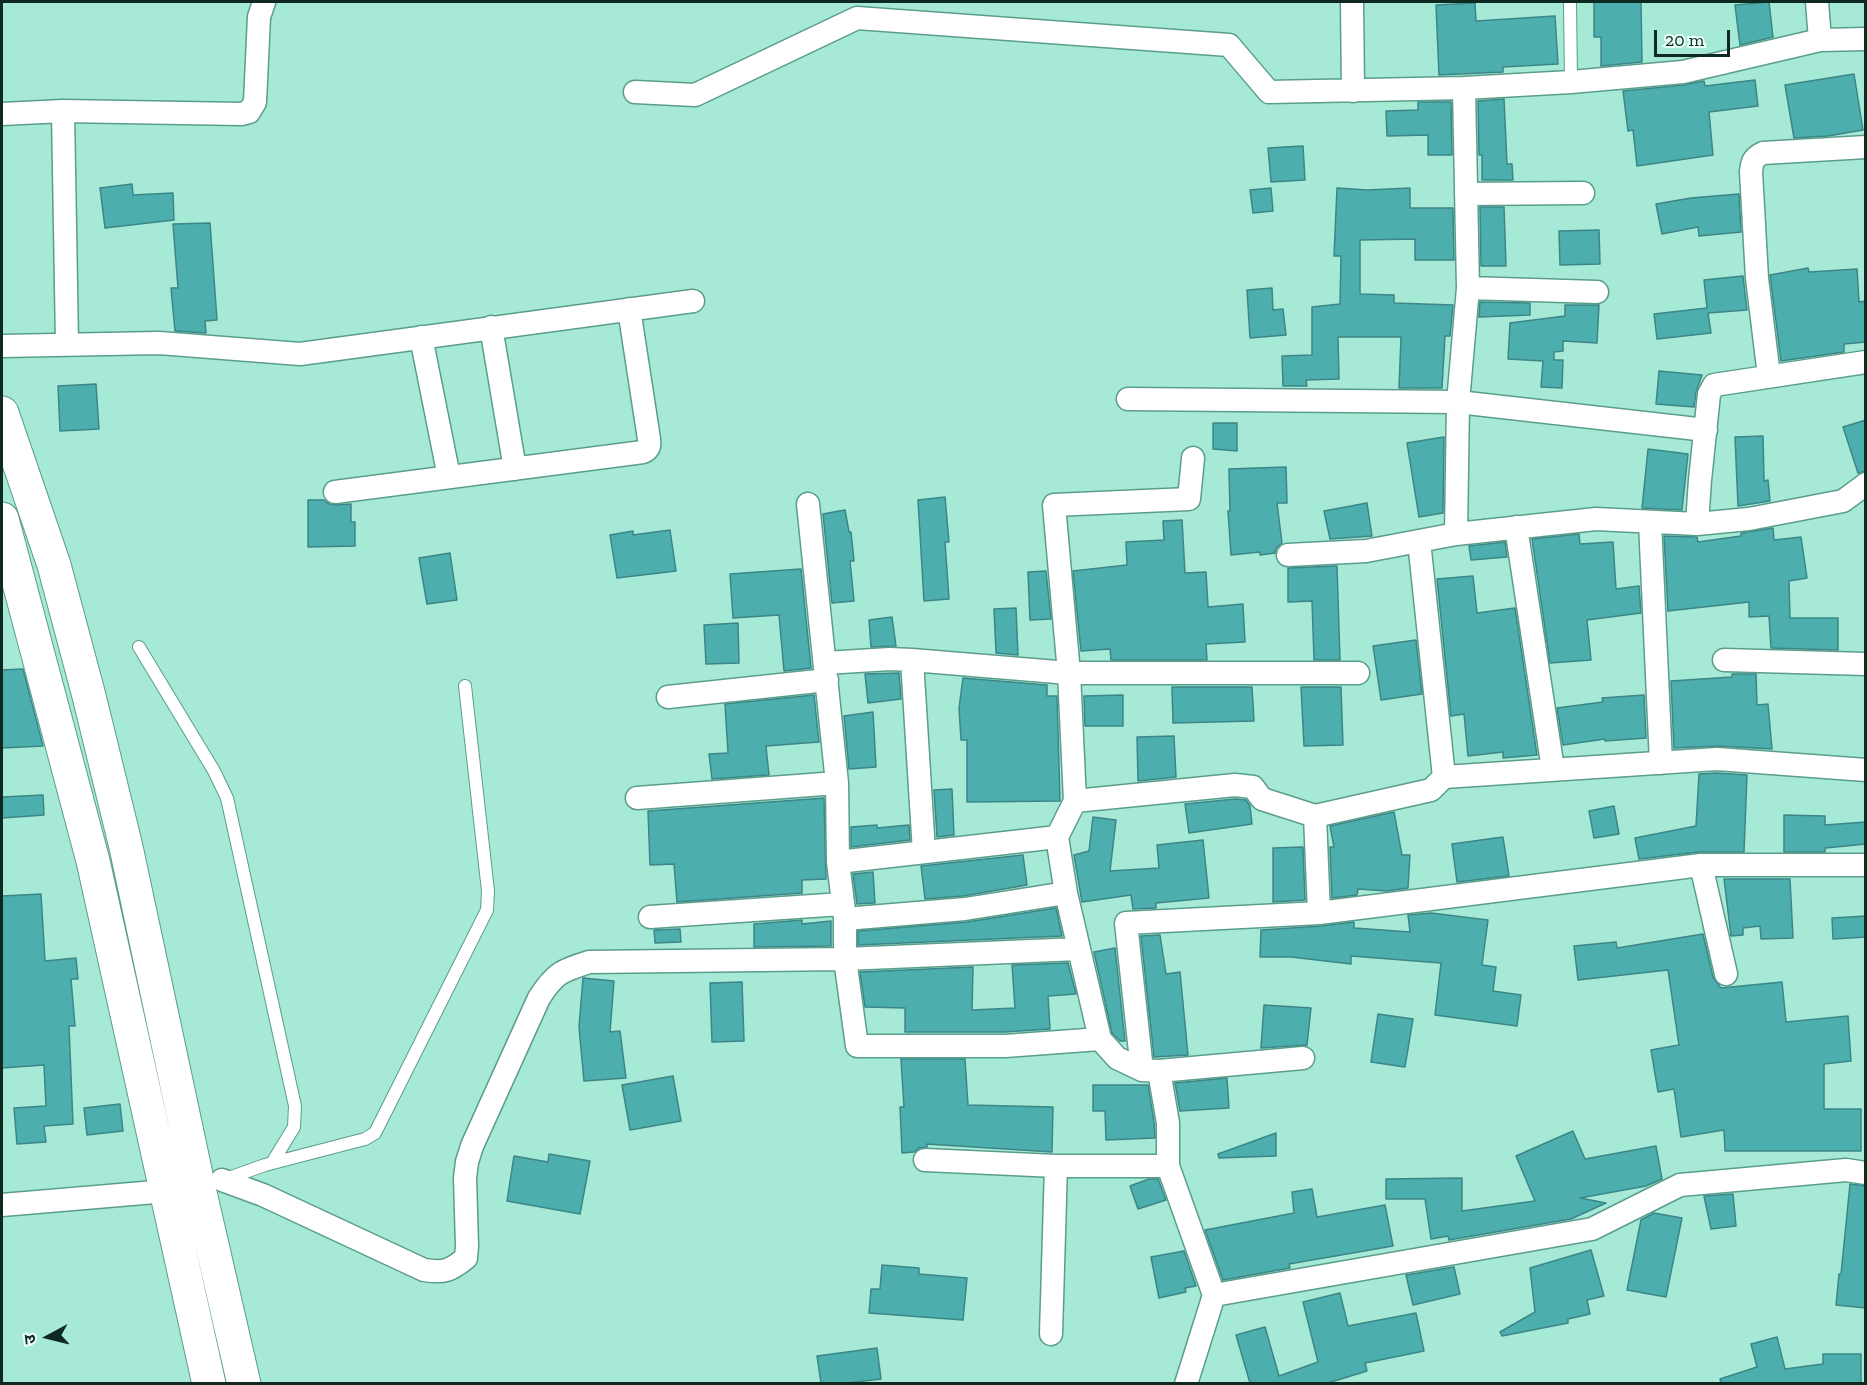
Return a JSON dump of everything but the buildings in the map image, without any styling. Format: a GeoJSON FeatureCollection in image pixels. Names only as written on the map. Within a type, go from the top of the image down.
{"type":"FeatureCollection","features":[{"type":"Feature","properties":{"kind":"main road"},"geometry":{"type":"LineString","coordinates":[[2,413],[54,565],[126,847],[190,1186],[208,1383]]}},
{"type":"Feature","properties":{"kind":"main road"},"geometry":{"type":"LineString","coordinates":[[2,519],[6,555],[93,861],[190,1186],[244,1383]]}},
{"type":"Feature","properties":{"kind":"street"},"geometry":{"type":"LineString","coordinates":[[2,114],[63,111],[241,114],[249,112],[255,102],[259,17],[264,2]]}},
{"type":"Feature","properties":{"kind":"street"},"geometry":{"type":"LineString","coordinates":[[1352,2],[1353,91]]}},
{"type":"Feature","properties":{"kind":"street"},"geometry":{"type":"LineString","coordinates":[[1817,2],[1820,40]]}},
{"type":"Feature","properties":{"kind":"street"},"geometry":{"type":"LineString","coordinates":[[635,92],[695,95],[857,18],[1229,45],[1269,92],[1464,88],[1571,82],[1683,72],[1820,40],[1866,39]]}},
{"type":"Feature","properties":{"kind":"street"},"geometry":{"type":"LineString","coordinates":[[1456,534],[1458,402],[1468,288],[1464,88]]}},
{"type":"Feature","properties":{"kind":"street"},"geometry":{"type":"LineString","coordinates":[[63,111],[67,344]]}},
{"type":"Feature","properties":{"kind":"street"},"geometry":{"type":"LineString","coordinates":[[1769,376],[1757,278],[1752,161],[1763,153],[1866,147]]}},
{"type":"Feature","properties":{"kind":"street"},"geometry":{"type":"LineString","coordinates":[[1466,194],[1583,193]]}},
{"type":"Feature","properties":{"kind":"street"},"geometry":{"type":"LineString","coordinates":[[1468,288],[1597,292]]}},
{"type":"Feature","properties":{"kind":"street"},"geometry":{"type":"LineString","coordinates":[[2,346],[159,343],[300,354],[693,301]]}},
{"type":"Feature","properties":{"kind":"street"},"geometry":{"type":"LineString","coordinates":[[335,492],[647,450],[650,446],[629,309]]}},
{"type":"Feature","properties":{"kind":"street"},"geometry":{"type":"LineString","coordinates":[[491,327],[515,469]]}},
{"type":"Feature","properties":{"kind":"street"},"geometry":{"type":"LineString","coordinates":[[421,337],[448,477]]}},
{"type":"Feature","properties":{"kind":"street"},"geometry":{"type":"LineString","coordinates":[[1697,524],[1709,394],[1714,385],[1866,362]]}},
{"type":"Feature","properties":{"kind":"street"},"geometry":{"type":"LineString","coordinates":[[1128,399],[1458,402],[1706,430]]}},
{"type":"Feature","properties":{"kind":"street"},"geometry":{"type":"LineString","coordinates":[[1193,458],[1189,499],[1054,505],[1070,673],[1076,801],[1057,837],[1066,893],[1100,1038],[1117,1058],[1150,1070],[1303,1058]]}},
{"type":"Feature","properties":{"kind":"street"},"geometry":{"type":"LineString","coordinates":[[1288,555],[1366,551],[1456,534],[1596,519],[1697,524],[1749,519],[1844,501],[1866,484]]}},
{"type":"Feature","properties":{"kind":"street"},"geometry":{"type":"LineString","coordinates":[[808,504],[837,783],[838,862],[845,959],[857,1046],[1005,1046],[1100,1038]]}},
{"type":"Feature","properties":{"kind":"street"},"geometry":{"type":"LineString","coordinates":[[1650,522],[1661,763]]}},
{"type":"Feature","properties":{"kind":"street"},"geometry":{"type":"LineString","coordinates":[[1516,527],[1553,770]]}},
{"type":"Feature","properties":{"kind":"street"},"geometry":{"type":"LineString","coordinates":[[1419,540],[1444,777]]}},
{"type":"Feature","properties":{"kind":"street"},"geometry":{"type":"LineString","coordinates":[[668,697],[826,672],[890,659],[1070,673],[1358,673]]}},
{"type":"Feature","properties":{"kind":"street"},"geometry":{"type":"LineString","coordinates":[[912,660],[924,852]]}},
{"type":"Feature","properties":{"kind":"street"},"geometry":{"type":"LineString","coordinates":[[1724,660],[1866,664]]}},
{"type":"Feature","properties":{"kind":"street"},"geometry":{"type":"LineString","coordinates":[[1076,801],[1235,785],[1253,787],[1262,799],[1315,816],[1431,790],[1444,777],[1717,759],[1866,770]]}},
{"type":"Feature","properties":{"kind":"street"},"geometry":{"type":"LineString","coordinates":[[638,798],[837,783]]}},
{"type":"Feature","properties":{"kind":"street"},"geometry":{"type":"LineString","coordinates":[[1315,816],[1319,913]]}},
{"type":"Feature","properties":{"kind":"street"},"geometry":{"type":"LineString","coordinates":[[838,862],[1057,837]]}},
{"type":"Feature","properties":{"kind":"street"},"geometry":{"type":"LineString","coordinates":[[1186,1383],[1214,1295],[1168,1166],[1168,1123],[1150,1070],[1126,923],[1319,913],[1701,866],[1866,865]]}},
{"type":"Feature","properties":{"kind":"street"},"geometry":{"type":"LineString","coordinates":[[1701,866],[1726,974]]}},
{"type":"Feature","properties":{"kind":"street"},"geometry":{"type":"LineString","coordinates":[[650,917],[966,909],[1066,893]]}},
{"type":"Feature","properties":{"kind":"street"},"geometry":{"type":"LineString","coordinates":[[2,1205],[190,1186],[263,1195],[424,1270],[441,1273],[455,1267],[466,1258],[465,1178],[472,1146],[539,998],[551,979],[566,969],[589,962],[845,959],[1078,950]]}},
{"type":"Feature","properties":{"kind":"street"},"geometry":{"type":"LineString","coordinates":[[925,1160],[1056,1166],[1168,1166]]}},
{"type":"Feature","properties":{"kind":"street"},"geometry":{"type":"LineString","coordinates":[[1051,1334],[1056,1166]]}},
{"type":"Feature","properties":{"kind":"street"},"geometry":{"type":"LineString","coordinates":[[1214,1295],[1592,1229],[1680,1185],[1846,1170],[1866,1173]]}},
{"type":"Feature","properties":{"kind":"lane"},"geometry":{"type":"LineString","coordinates":[[1569,2],[1571,82]]}},
{"type":"Feature","properties":{"kind":"lane"},"geometry":{"type":"LineString","coordinates":[[139,647],[214,771],[227,798],[295,1106],[294,1127],[272,1163]]}},
{"type":"Feature","properties":{"kind":"lane"},"geometry":{"type":"LineString","coordinates":[[190,1186],[365,1139],[375,1133],[487,910],[488,891],[465,686]]}}]}
